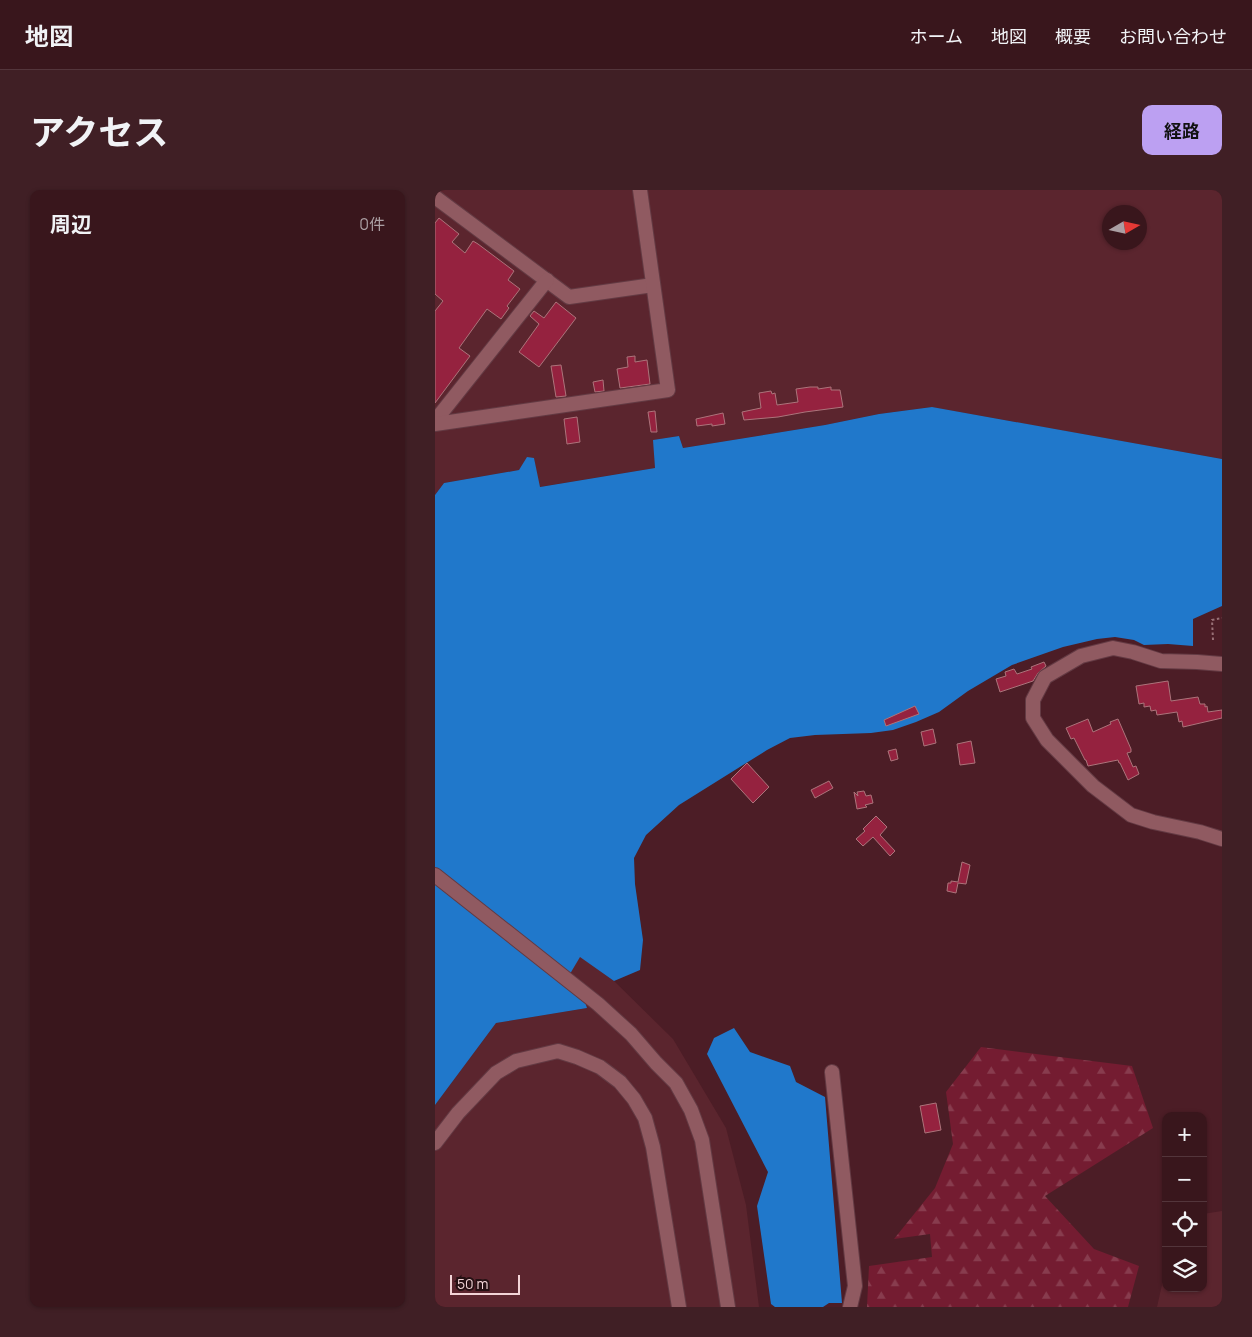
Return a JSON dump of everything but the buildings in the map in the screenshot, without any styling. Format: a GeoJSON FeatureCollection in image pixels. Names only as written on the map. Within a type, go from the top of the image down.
{"type":"FeatureCollection","features":[{"type":"Feature","properties":{"kind":"street"},"geometry":{"type":"LineString","coordinates":[[435,423],[668,390],[640,190]]}},
{"type":"Feature","properties":{"kind":"street"},"geometry":{"type":"LineString","coordinates":[[435,196],[569,296],[653,285]]}},
{"type":"Feature","properties":{"kind":"street"},"geometry":{"type":"LineString","coordinates":[[435,423],[547,280]]}},
{"type":"Feature","properties":{"kind":"street"},"geometry":{"type":"LineString","coordinates":[[1222,664],[1161,661],[1113,648],[1081,656],[1045,677],[1033,700],[1033,718],[1047,740],[1093,786],[1131,815],[1222,839]]}},
{"type":"Feature","properties":{"kind":"street"},"geometry":{"type":"LineString","coordinates":[[435,876],[598,1004],[631,1034],[676,1083],[691,1110],[702,1140],[728,1307]]}},
{"type":"Feature","properties":{"kind":"street"},"geometry":{"type":"LineString","coordinates":[[435,1143],[458,1114],[496,1073],[516,1060],[558,1051],[600,1066],[620,1082],[634,1099],[645,1118],[653,1146],[679,1307]]}},
{"type":"Feature","properties":{"kind":"street"},"geometry":{"type":"LineString","coordinates":[[832,1072],[855,1286],[850,1307]]}},
{"type":"Feature","properties":{"kind":"path"},"geometry":{"type":"LineString","coordinates":[[1213,640],[1212,620],[1222,618]]}},
{"type":"Feature","properties":{"kind":"shaded area"},"geometry":{"type":"Polygon","coordinates":[[[435,190],[1222,190],[1222,459],[931,407],[879,414],[825,425],[683,448],[679,436],[654,440],[655,468],[539,487],[534,458],[519,470],[444,483],[435,495],[435,190]]]}},
{"type":"Feature","properties":{"kind":"shaded area"},"geometry":{"type":"Polygon","coordinates":[[[580,956],[614,981],[673,1039],[726,1128],[746,1205],[759,1307],[435,1307],[435,1105],[496,1023],[587,1008],[564,984],[580,956]]]}},
{"type":"Feature","properties":{"kind":"shaded area"},"geometry":{"type":"Polygon","coordinates":[[[1222,1211],[1222,1307],[1157,1307],[1162,1285],[1162,1292],[1207,1292],[1207,1213],[1222,1211]]]}},
{"type":"Feature","properties":{"kind":"green space"},"geometry":{"type":"Polygon","coordinates":[[[981,1047],[1132,1066],[1153,1128],[1045,1196],[1094,1249],[1139,1266],[1128,1307],[867,1307],[869,1266],[932,1257],[930,1234],[894,1239],[935,1188],[953,1144],[946,1092],[981,1047]]]}},
{"type":"Feature","properties":{"kind":"water"},"geometry":{"type":"Polygon","coordinates":[[[932,407],[1222,459],[1222,606],[1193,619],[1193,646],[1144,645],[1134,640],[1115,637],[1063,647],[1012,665],[968,691],[939,712],[893,730],[790,738],[767,750],[679,805],[646,835],[634,858],[635,884],[643,940],[640,970],[614,981],[580,957],[564,984],[583,996],[587,1008],[496,1023],[435,1105],[435,495],[444,483],[519,470],[527,457],[534,458],[540,487],[655,468],[653,440],[679,436],[683,448],[825,425],[879,414],[932,407]]]}},
{"type":"Feature","properties":{"kind":"water"},"geometry":{"type":"Polygon","coordinates":[[[734,1028],[750,1052],[790,1066],[796,1082],[825,1097],[842,1303],[829,1303],[823,1307],[775,1307],[771,1304],[757,1206],[768,1172],[707,1054],[714,1038],[734,1028]]]}}]}
